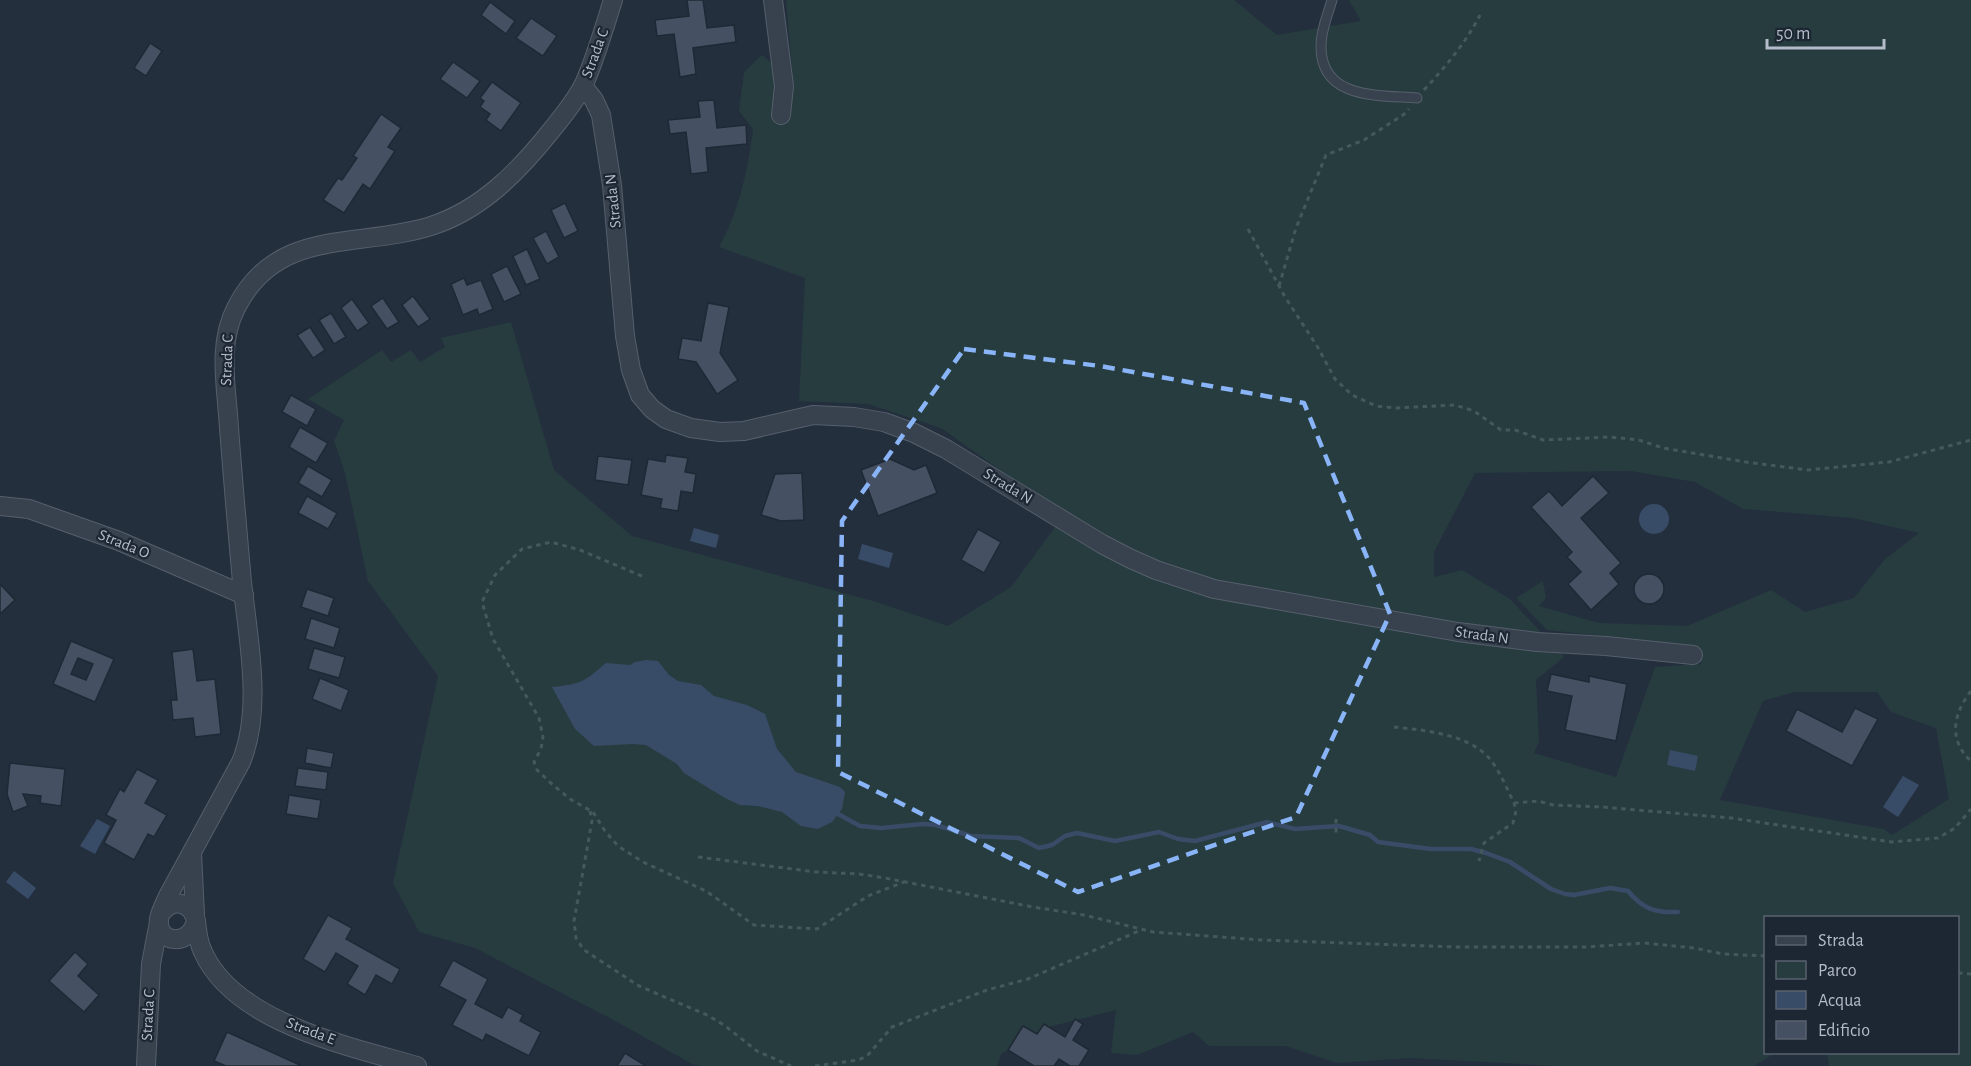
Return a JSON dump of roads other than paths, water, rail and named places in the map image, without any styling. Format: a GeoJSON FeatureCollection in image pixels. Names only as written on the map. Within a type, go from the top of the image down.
{"type":"FeatureCollection","features":[{"type":"Feature","properties":{"kind":"street","name":"Strada C"},"geometry":{"type":"LineString","coordinates":[[146,1066],[151,964],[160,917],[192,851],[237,769],[249,737],[252,716],[252,682],[225,370],[228,328],[241,298],[268,268],[298,250],[315,245],[415,230],[448,219],[468,209],[498,187],[523,164],[561,118],[583,86],[613,0]]}},
{"type":"Feature","properties":{"kind":"street"},"geometry":{"type":"LineString","coordinates":[[773,0],[784,86],[781,115]]}},
{"type":"Feature","properties":{"kind":"street","name":"Strada N"},"geometry":{"type":"LineString","coordinates":[[583,86],[594,100],[601,115],[612,185],[625,336],[631,370],[640,395],[652,409],[666,419],[698,430],[720,432],[744,430],[813,415],[854,417],[884,422],[914,433],[946,449],[1129,558],[1175,577],[1214,589],[1499,638],[1693,655]]}},
{"type":"Feature","properties":{"kind":"street","name":"Strada O"},"geometry":{"type":"LineString","coordinates":[[0,506],[29,509],[119,541],[244,596]]}},
{"type":"Feature","properties":{"kind":"street"},"geometry":{"type":"LineString","coordinates":[[151,964],[159,950],[174,939],[186,937],[191,933],[195,918],[192,851]]}},
{"type":"Feature","properties":{"kind":"street"},"geometry":{"type":"LineString","coordinates":[[174,939],[162,932],[160,917],[170,904],[181,903],[192,910],[195,918]]}},
{"type":"Feature","properties":{"kind":"street","name":"Strada E"},"geometry":{"type":"LineString","coordinates":[[195,918],[201,948],[217,974]]}},
{"type":"Feature","properties":{"kind":"street","name":"Strada E"},"geometry":{"type":"LineString","coordinates":[[174,939],[243,998],[292,1025],[314,1035],[417,1066]]}},
{"type":"Feature","properties":{"kind":"lane"},"geometry":{"type":"LineString","coordinates":[[1332,0],[1321,44],[1322,59],[1330,77],[1349,91],[1417,98]]}},
{"type":"Feature","properties":{"kind":"water"},"geometry":{"type":"Polygon","coordinates":[[[1654,504],[1665,508],[1669,519],[1665,530],[1654,534],[1643,530],[1639,519],[1643,508],[1654,504]]]}},
{"type":"Feature","properties":{"kind":"water"},"geometry":{"type":"Polygon","coordinates":[[[694,528],[719,535],[716,548],[690,541],[694,528]]]}},
{"type":"Feature","properties":{"kind":"water"},"geometry":{"type":"Polygon","coordinates":[[[862,544],[893,553],[889,568],[858,559],[862,544]]]}},
{"type":"Feature","properties":{"kind":"water"},"geometry":{"type":"Polygon","coordinates":[[[646,660],[658,661],[669,675],[678,681],[701,685],[714,696],[747,705],[765,714],[777,749],[796,772],[840,787],[845,792],[842,809],[832,822],[818,829],[801,826],[782,812],[758,806],[740,805],[684,773],[677,764],[646,745],[594,746],[575,729],[552,687],[582,681],[606,663],[630,665],[646,660]]]}},
{"type":"Feature","properties":{"kind":"water"},"geometry":{"type":"Polygon","coordinates":[[[1670,750],[1698,756],[1695,771],[1667,765],[1670,750]]]}},
{"type":"Feature","properties":{"kind":"water"},"geometry":{"type":"Polygon","coordinates":[[[1903,776],[1919,785],[1898,817],[1883,807],[1903,776]]]}},
{"type":"Feature","properties":{"kind":"water"},"geometry":{"type":"Polygon","coordinates":[[[97,819],[110,826],[95,854],[80,846],[97,819]]]}},
{"type":"Feature","properties":{"kind":"water"},"geometry":{"type":"Polygon","coordinates":[[[14,871],[36,888],[28,899],[6,882],[14,871]]]}},
{"type":"Feature","properties":{"kind":"waterway"},"geometry":{"type":"LineString","coordinates":[[838,814],[860,826],[881,828],[936,825],[971,836],[1019,838],[1039,848],[1052,845],[1065,836],[1077,833],[1115,841],[1159,832],[1178,839],[1195,841],[1267,822],[1295,829],[1339,826],[1370,835],[1378,842],[1431,849],[1471,849],[1486,853],[1510,862],[1551,889],[1565,894],[1574,895],[1610,888],[1628,891],[1650,909],[1678,912]]}}]}
